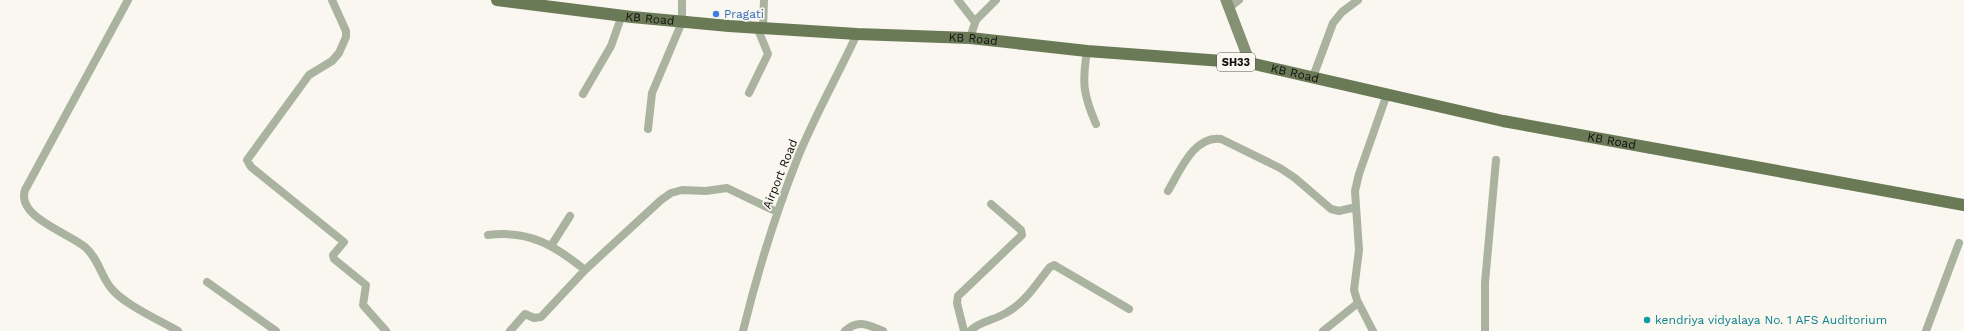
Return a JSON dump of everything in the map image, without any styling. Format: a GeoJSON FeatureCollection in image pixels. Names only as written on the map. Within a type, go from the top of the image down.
{"type":"FeatureCollection","features":[{"type":"Feature","properties":{"kind":"main road","name":"KB Road"},"geometry":{"type":"LineString","coordinates":[[505,0],[682,22],[857,34],[970,38],[1087,51],[1250,63],[1503,121],[1964,205]]}},
{"type":"Feature","properties":{"kind":"main road"},"geometry":{"type":"LineString","coordinates":[[1227,4],[1250,63]]}},
{"type":"Feature","properties":{"kind":"street"},"geometry":{"type":"LineString","coordinates":[[128,0],[25,190],[23,201],[25,206],[34,215],[88,250],[108,285],[118,294],[178,331]]}},
{"type":"Feature","properties":{"kind":"street"},"geometry":{"type":"LineString","coordinates":[[332,0],[346,31],[342,48],[336,57],[309,75],[247,160],[251,167],[344,242],[334,256],[334,259],[366,285],[363,305],[386,331]]}},
{"type":"Feature","properties":{"kind":"street"},"geometry":{"type":"LineString","coordinates":[[648,129],[652,93],[682,22],[682,0]]}},
{"type":"Feature","properties":{"kind":"street"},"geometry":{"type":"LineString","coordinates":[[749,93],[768,54],[760,28],[764,0]]}},
{"type":"Feature","properties":{"kind":"street"},"geometry":{"type":"LineString","coordinates":[[958,0],[975,22]]}},
{"type":"Feature","properties":{"kind":"street"},"geometry":{"type":"LineString","coordinates":[[970,38],[975,22],[996,0]]}},
{"type":"Feature","properties":{"kind":"street"},"geometry":{"type":"LineString","coordinates":[[1227,4],[1239,0]]}},
{"type":"Feature","properties":{"kind":"street"},"geometry":{"type":"LineString","coordinates":[[1313,77],[1334,23],[1342,12],[1358,0]]}},
{"type":"Feature","properties":{"kind":"street"},"geometry":{"type":"LineString","coordinates":[[583,94],[609,50],[622,15]]}},
{"type":"Feature","properties":{"kind":"street","name":"Airport Road"},"geometry":{"type":"LineString","coordinates":[[743,331],[756,277],[777,212],[798,157],[857,34]]}},
{"type":"Feature","properties":{"kind":"street"},"geometry":{"type":"LineString","coordinates":[[1087,51],[1083,82],[1088,106],[1096,124]]}},
{"type":"Feature","properties":{"kind":"street"},"geometry":{"type":"LineString","coordinates":[[1373,331],[1358,303],[1354,290],[1359,250],[1355,191],[1359,174],[1387,94]]}},
{"type":"Feature","properties":{"kind":"street"},"geometry":{"type":"LineString","coordinates":[[1168,191],[1195,149],[1204,142],[1216,138],[1221,139],[1280,168],[1331,209],[1339,211],[1356,207]]}},
{"type":"Feature","properties":{"kind":"street"},"geometry":{"type":"LineString","coordinates":[[1485,331],[1485,283],[1496,160]]}},
{"type":"Feature","properties":{"kind":"street"},"geometry":{"type":"LineString","coordinates":[[510,331],[525,314],[534,318],[541,316],[584,270],[665,196],[676,191],[711,191],[726,188],[777,212]]}},
{"type":"Feature","properties":{"kind":"street"},"geometry":{"type":"LineString","coordinates":[[964,331],[957,303],[958,296],[1022,235],[1021,230],[991,204]]}},
{"type":"Feature","properties":{"kind":"street"},"geometry":{"type":"LineString","coordinates":[[551,246],[570,216]]}},
{"type":"Feature","properties":{"kind":"street"},"geometry":{"type":"LineString","coordinates":[[488,234],[513,233],[551,246],[584,270]]}},
{"type":"Feature","properties":{"kind":"street"},"geometry":{"type":"LineString","coordinates":[[1926,331],[1958,243]]}},
{"type":"Feature","properties":{"kind":"street"},"geometry":{"type":"LineString","coordinates":[[970,331],[979,324],[1000,316],[1019,304],[1050,267],[1054,265],[1129,309]]}},
{"type":"Feature","properties":{"kind":"street"},"geometry":{"type":"LineString","coordinates":[[207,282],[276,331]]}},
{"type":"Feature","properties":{"kind":"street"},"geometry":{"type":"LineString","coordinates":[[1323,331],[1358,303]]}},
{"type":"Feature","properties":{"kind":"street"},"geometry":{"type":"LineString","coordinates":[[845,331],[854,324],[860,323],[882,331]]}},
{"type":"Feature","properties":{"kind":"place","name":"Pragati"},"geometry":{"type":"Point","coordinates":[716,14]}},
{"type":"Feature","properties":{"kind":"place","name":"kendriya vidyalaya No. 1 AFS Auditorium"},"geometry":{"type":"Point","coordinates":[1647,320]}}]}
